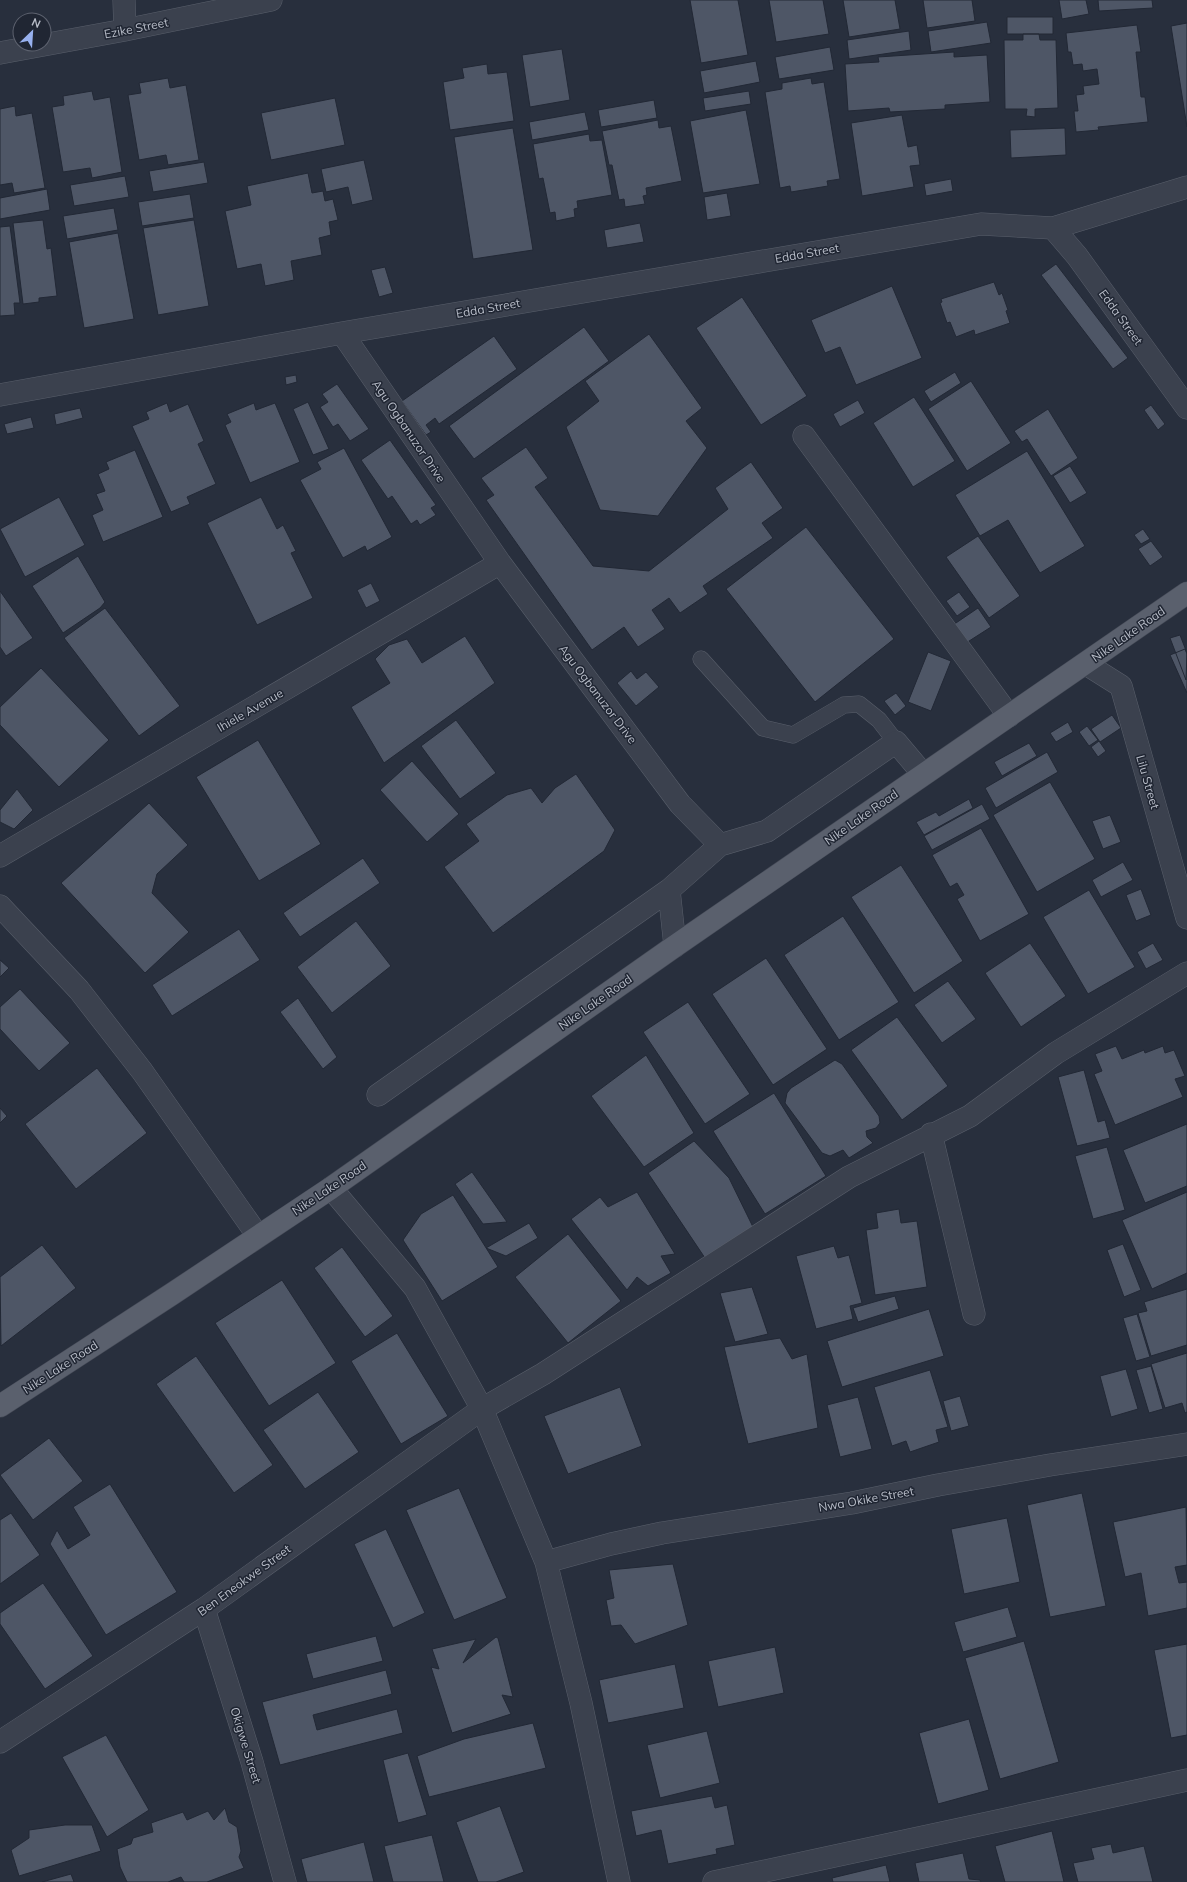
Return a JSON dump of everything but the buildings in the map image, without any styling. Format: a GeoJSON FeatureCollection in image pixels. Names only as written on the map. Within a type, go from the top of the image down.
{"type":"FeatureCollection","features":[{"type":"Feature","properties":{"kind":"main road","name":"Nike Lake Road"},"geometry":{"type":"LineString","coordinates":[[0,1406],[330,1188],[675,946],[1187,593]]}},
{"type":"Feature","properties":{"kind":"street"},"geometry":{"type":"LineString","coordinates":[[124,0],[125,30]]}},
{"type":"Feature","properties":{"kind":"street","name":"Ezike Street"},"geometry":{"type":"LineString","coordinates":[[0,53],[125,30],[271,0]]}},
{"type":"Feature","properties":{"kind":"street"},"geometry":{"type":"LineString","coordinates":[[1053,228],[1187,187]]}},
{"type":"Feature","properties":{"kind":"street","name":"Edda Street"},"geometry":{"type":"LineString","coordinates":[[0,395],[342,333],[981,224],[1053,228],[1077,256],[1187,408]]}},
{"type":"Feature","properties":{"kind":"street","name":"Agu Ogbanuzor Drive"},"geometry":{"type":"LineString","coordinates":[[342,333],[500,563],[680,804],[720,845]]}},
{"type":"Feature","properties":{"kind":"street"},"geometry":{"type":"LineString","coordinates":[[804,436],[1009,716]]}},
{"type":"Feature","properties":{"kind":"street","name":"Ihiele Avenue"},"geometry":{"type":"LineString","coordinates":[[0,856],[500,563]]}},
{"type":"Feature","properties":{"kind":"street","name":"Lilu Street"},"geometry":{"type":"LineString","coordinates":[[1086,664],[1121,686],[1187,918]]}},
{"type":"Feature","properties":{"kind":"street"},"geometry":{"type":"LineString","coordinates":[[378,1095],[669,890],[720,845],[768,831],[896,742],[923,774]]}},
{"type":"Feature","properties":{"kind":"street"},"geometry":{"type":"LineString","coordinates":[[669,890],[675,946]]}},
{"type":"Feature","properties":{"kind":"street"},"geometry":{"type":"LineString","coordinates":[[0,906],[79,990],[142,1072],[258,1236]]}},
{"type":"Feature","properties":{"kind":"street","name":"Ben Eneokwe Street"},"geometry":{"type":"LineString","coordinates":[[0,1742],[204,1610],[482,1409],[543,1374],[849,1177],[931,1134],[970,1116],[1056,1053],[1187,973]]}},
{"type":"Feature","properties":{"kind":"street"},"geometry":{"type":"LineString","coordinates":[[931,1134],[974,1314]]}},
{"type":"Feature","properties":{"kind":"street"},"geometry":{"type":"LineString","coordinates":[[330,1188],[415,1288],[482,1409],[546,1562],[581,1703],[618,1882]]}},
{"type":"Feature","properties":{"kind":"street","name":"Nwa Okike Street"},"geometry":{"type":"LineString","coordinates":[[546,1562],[611,1544],[662,1533],[852,1503],[938,1485],[1050,1465],[1187,1444]]}},
{"type":"Feature","properties":{"kind":"street","name":"Okigwe Street"},"geometry":{"type":"LineString","coordinates":[[204,1610],[252,1762],[286,1882]]}},
{"type":"Feature","properties":{"kind":"street"},"geometry":{"type":"LineString","coordinates":[[714,1882],[1187,1780]]}},
{"type":"Feature","properties":{"kind":"lane"},"geometry":{"type":"LineString","coordinates":[[701,660],[763,728],[793,735],[844,705],[859,704],[879,720],[896,742]]}}]}
